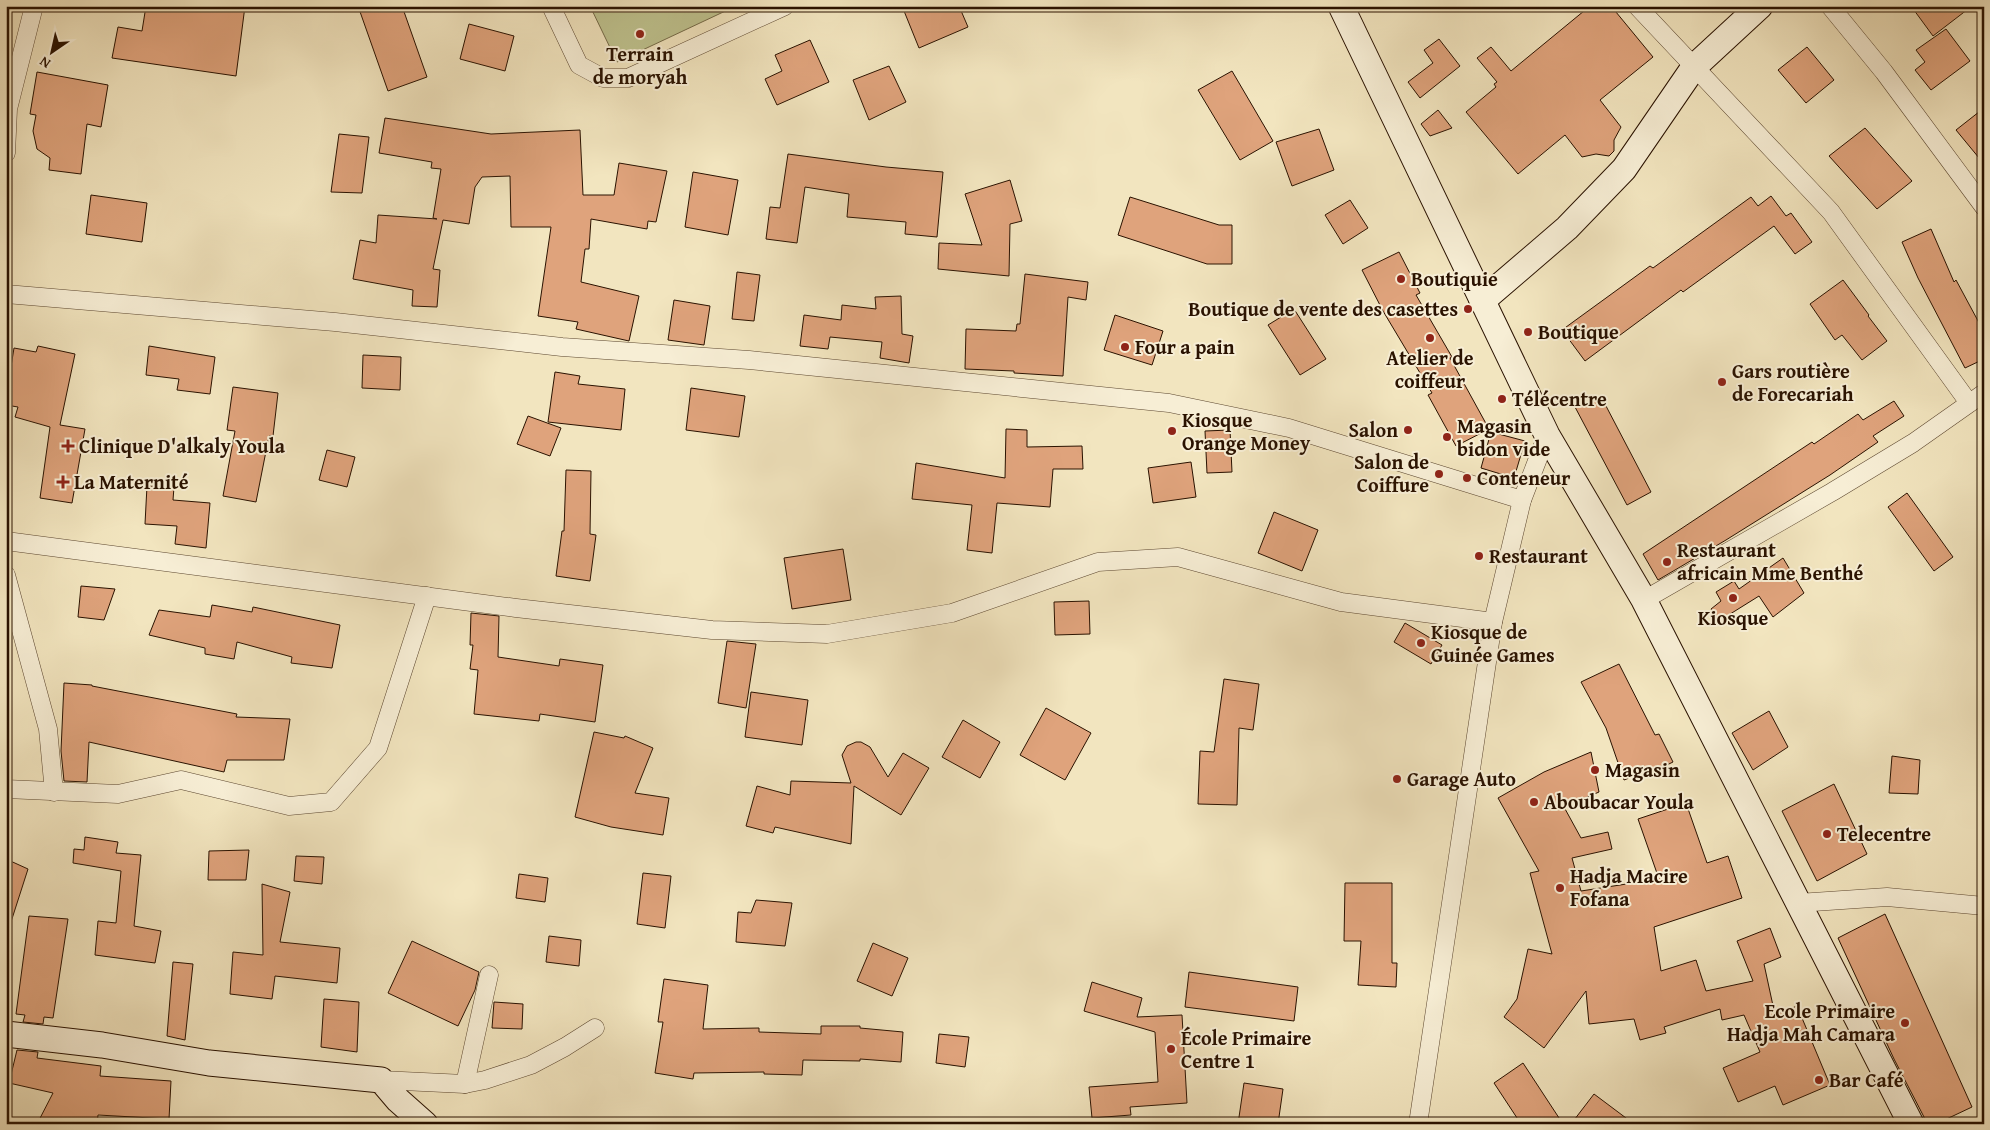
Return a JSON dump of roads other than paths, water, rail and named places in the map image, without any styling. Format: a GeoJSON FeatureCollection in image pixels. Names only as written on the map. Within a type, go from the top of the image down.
{"type":"FeatureCollection","features":[{"type":"Feature","properties":{"kind":"street"},"geometry":{"type":"LineString","coordinates":[[6,153],[7,108],[34,6]]}},
{"type":"Feature","properties":{"kind":"street"},"geometry":{"type":"LineString","coordinates":[[551,6],[579,66],[602,78],[628,78],[785,6]]}},
{"type":"Feature","properties":{"kind":"street"},"geometry":{"type":"LineString","coordinates":[[1341,6],[1547,434],[1644,600],[1911,1124]]}},
{"type":"Feature","properties":{"kind":"street"},"geometry":{"type":"LineString","coordinates":[[1637,6],[1831,212],[1977,398],[1913,443],[1644,600]]}},
{"type":"Feature","properties":{"kind":"street"},"geometry":{"type":"LineString","coordinates":[[1482,302],[1567,228],[1624,169],[1694,67],[1760,6]]}},
{"type":"Feature","properties":{"kind":"street"},"geometry":{"type":"LineString","coordinates":[[1830,6],[1884,72],[1984,207]]}},
{"type":"Feature","properties":{"kind":"street"},"geometry":{"type":"LineString","coordinates":[[6,294],[325,322],[562,347],[750,360],[1169,404],[1289,428],[1522,500]]}},
{"type":"Feature","properties":{"kind":"street"},"geometry":{"type":"LineString","coordinates":[[1418,1124],[1493,622],[1522,500],[1547,434]]}},
{"type":"Feature","properties":{"kind":"street"},"geometry":{"type":"LineString","coordinates":[[6,542],[427,596],[712,630],[828,634],[952,613],[1098,562],[1178,557],[1341,602],[1493,622]]}},
{"type":"Feature","properties":{"kind":"street"},"geometry":{"type":"LineString","coordinates":[[6,576],[48,729],[54,792]]}},
{"type":"Feature","properties":{"kind":"street"},"geometry":{"type":"LineString","coordinates":[[6,789],[118,794],[181,780],[289,806],[331,802],[378,748],[427,596]]}},
{"type":"Feature","properties":{"kind":"street"},"geometry":{"type":"LineString","coordinates":[[1798,903],[1887,897],[1984,906]]}},
{"type":"Feature","properties":{"kind":"street"},"geometry":{"type":"LineString","coordinates":[[466,1084],[489,975]]}},
{"type":"Feature","properties":{"kind":"street"},"geometry":{"type":"LineString","coordinates":[[6,1034],[102,1045],[209,1063],[381,1080],[466,1084],[531,1065],[595,1028]]}},
{"type":"Feature","properties":{"kind":"street"},"geometry":{"type":"LineString","coordinates":[[381,1080],[398,1100],[425,1124]]}},
{"type":"Feature","properties":{"kind":"place","name":"Terrain de moryah"},"geometry":{"type":"Point","coordinates":[640,34]}},
{"type":"Feature","properties":{"kind":"place","name":"Boutiquie"},"geometry":{"type":"Point","coordinates":[1401,279]}},
{"type":"Feature","properties":{"kind":"place","name":"Boutique de vente des casettes"},"geometry":{"type":"Point","coordinates":[1468,309]}},
{"type":"Feature","properties":{"kind":"place","name":"Boutique"},"geometry":{"type":"Point","coordinates":[1528,332]}},
{"type":"Feature","properties":{"kind":"place","name":"Atelier de coiffeur"},"geometry":{"type":"Point","coordinates":[1430,338]}},
{"type":"Feature","properties":{"kind":"place","name":"Four a pain"},"geometry":{"type":"Point","coordinates":[1125,347]}},
{"type":"Feature","properties":{"kind":"place","name":"Gars routière de Forecariah"},"geometry":{"type":"Point","coordinates":[1722,382]}},
{"type":"Feature","properties":{"kind":"place","name":"Télécentre"},"geometry":{"type":"Point","coordinates":[1502,399]}},
{"type":"Feature","properties":{"kind":"place","name":"Salon"},"geometry":{"type":"Point","coordinates":[1408,430]}},
{"type":"Feature","properties":{"kind":"place","name":"Kiosque Orange Money"},"geometry":{"type":"Point","coordinates":[1172,431]}},
{"type":"Feature","properties":{"kind":"place","name":"Magasin bidon vide"},"geometry":{"type":"Point","coordinates":[1447,437]}},
{"type":"Feature","properties":{"kind":"place","name":"Clinique D'alkaly Youla"},"geometry":{"type":"Point","coordinates":[68,446]}},
{"type":"Feature","properties":{"kind":"place","name":"Salon de Coiffure"},"geometry":{"type":"Point","coordinates":[1439,474]}},
{"type":"Feature","properties":{"kind":"place","name":"Conteneur"},"geometry":{"type":"Point","coordinates":[1467,478]}},
{"type":"Feature","properties":{"kind":"place","name":"La Maternité"},"geometry":{"type":"Point","coordinates":[63,482]}},
{"type":"Feature","properties":{"kind":"place","name":"Restaurant"},"geometry":{"type":"Point","coordinates":[1479,556]}},
{"type":"Feature","properties":{"kind":"place","name":"Restaurant africain Mme Benthé"},"geometry":{"type":"Point","coordinates":[1667,562]}},
{"type":"Feature","properties":{"kind":"place","name":"Kiosque"},"geometry":{"type":"Point","coordinates":[1733,598]}},
{"type":"Feature","properties":{"kind":"place","name":"Kiosque de Guinée Games"},"geometry":{"type":"Point","coordinates":[1421,643]}},
{"type":"Feature","properties":{"kind":"place","name":"Magasin"},"geometry":{"type":"Point","coordinates":[1595,770]}},
{"type":"Feature","properties":{"kind":"place","name":"Garage Auto"},"geometry":{"type":"Point","coordinates":[1397,779]}},
{"type":"Feature","properties":{"kind":"place","name":"Aboubacar Youla"},"geometry":{"type":"Point","coordinates":[1534,802]}},
{"type":"Feature","properties":{"kind":"place","name":"Telecentre"},"geometry":{"type":"Point","coordinates":[1827,834]}},
{"type":"Feature","properties":{"kind":"place","name":"Hadja Macire Fofana"},"geometry":{"type":"Point","coordinates":[1560,888]}},
{"type":"Feature","properties":{"kind":"place","name":"Ecole Primaire Hadja Mah Camara"},"geometry":{"type":"Point","coordinates":[1905,1023]}},
{"type":"Feature","properties":{"kind":"place","name":"École Primaire Centre 1"},"geometry":{"type":"Point","coordinates":[1171,1049]}},
{"type":"Feature","properties":{"kind":"place","name":"Bar Café"},"geometry":{"type":"Point","coordinates":[1819,1080]}}]}
